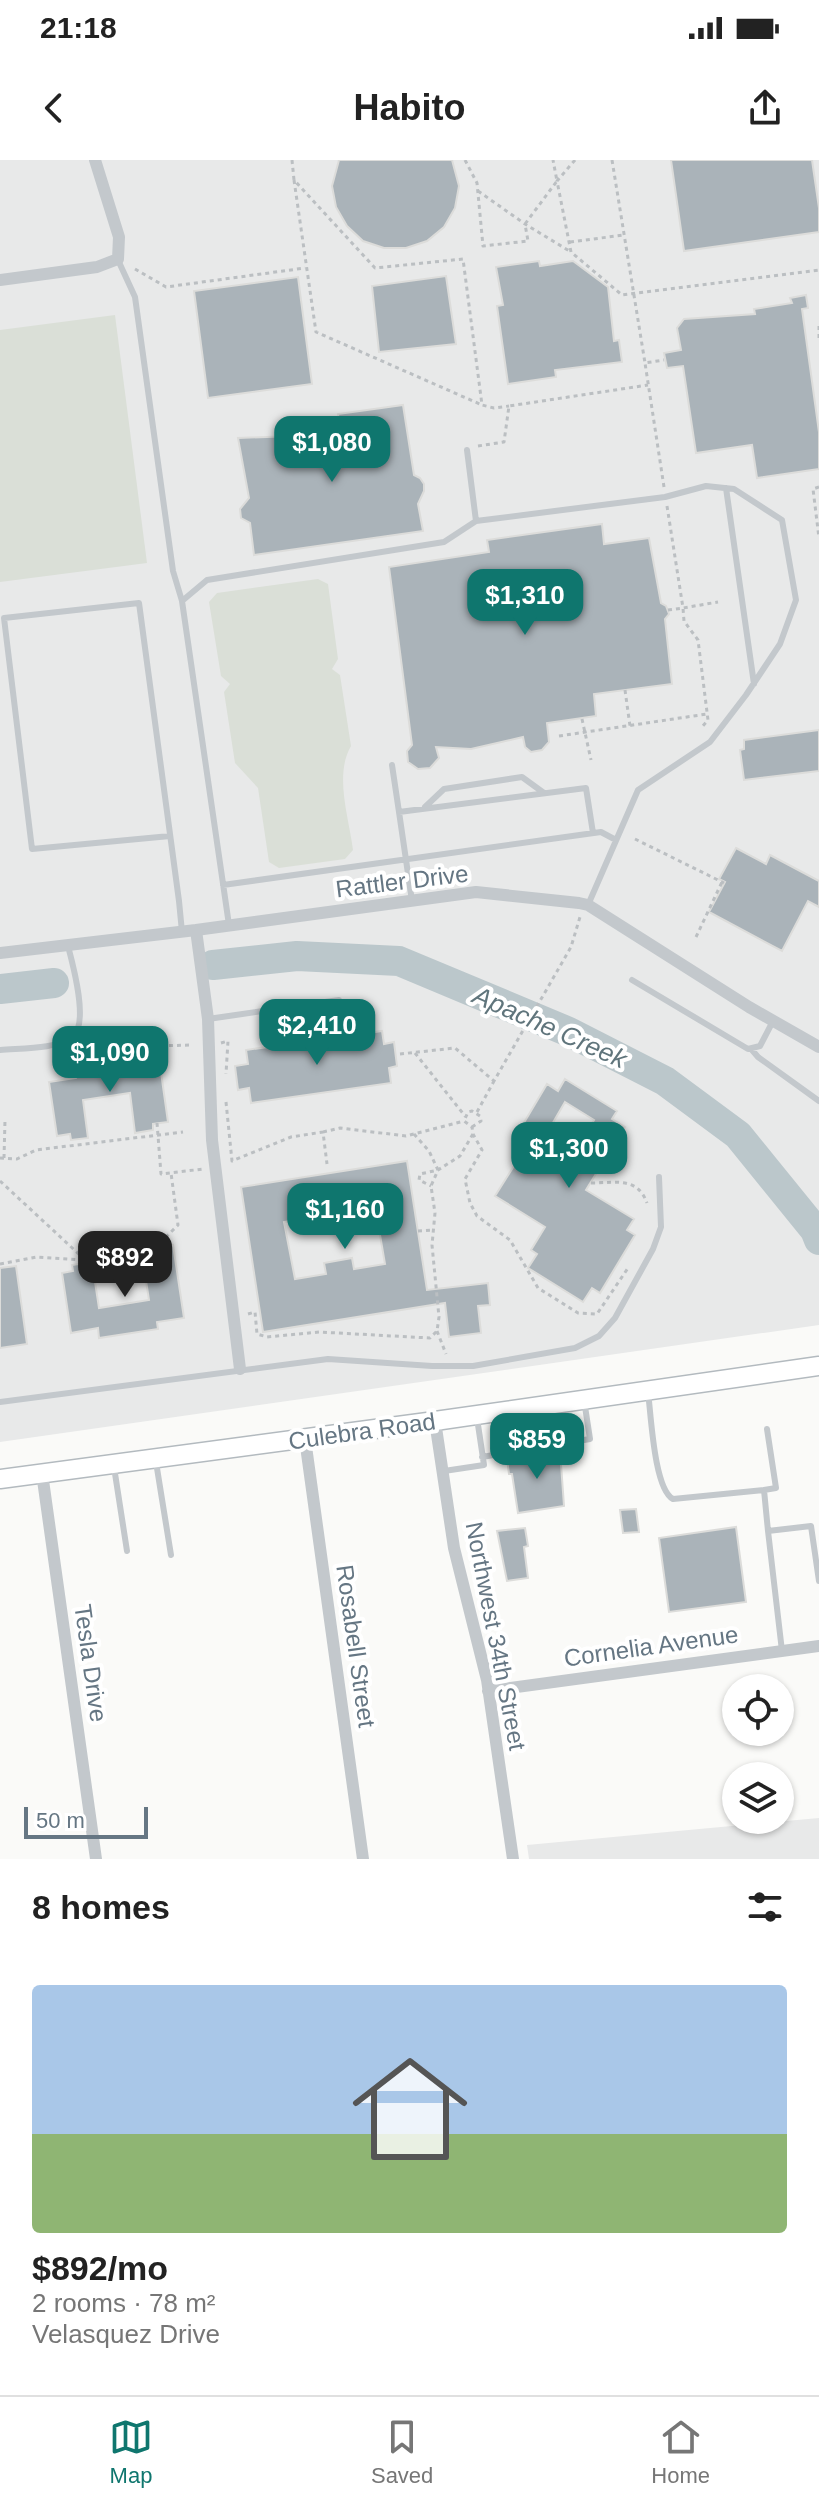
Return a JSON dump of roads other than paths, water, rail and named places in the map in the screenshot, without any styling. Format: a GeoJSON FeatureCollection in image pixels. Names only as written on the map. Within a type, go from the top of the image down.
{"type":"FeatureCollection","features":[{"type":"Feature","properties":{"kind":"main road","name":"Culebra Road"},"geometry":{"type":"LineString","coordinates":[[0,1479],[819,1366]]}},
{"type":"Feature","properties":{"kind":"street"},"geometry":{"type":"LineString","coordinates":[[0,280],[97,267],[118,259],[119,237],[95,160]]}},
{"type":"Feature","properties":{"kind":"street","name":"Rattler Drive"},"geometry":{"type":"LineString","coordinates":[[0,953],[476,892],[583,904],[819,1047]]}},
{"type":"Feature","properties":{"kind":"street"},"geometry":{"type":"LineString","coordinates":[[196,930],[208,1019],[212,1140],[240,1369]]}},
{"type":"Feature","properties":{"kind":"street","name":"Northwest 34th Street"},"geometry":{"type":"LineString","coordinates":[[435,1421],[454,1548],[488,1691],[513,1859]]}},
{"type":"Feature","properties":{"kind":"street","name":"Rosabell Street"},"geometry":{"type":"LineString","coordinates":[[305,1439],[363,1859]]}},
{"type":"Feature","properties":{"kind":"street","name":"Tesla Drive"},"geometry":{"type":"LineString","coordinates":[[42,1473],[96,1859]]}},
{"type":"Feature","properties":{"kind":"street","name":"Cornelia Avenue"},"geometry":{"type":"LineString","coordinates":[[488,1691],[819,1646]]}},
{"type":"Feature","properties":{"kind":"lane"},"geometry":{"type":"LineString","coordinates":[[118,259],[135,297],[173,571],[182,601],[229,926]]}},
{"type":"Feature","properties":{"kind":"lane"},"geometry":{"type":"LineString","coordinates":[[467,450],[476,521]]}},
{"type":"Feature","properties":{"kind":"lane"},"geometry":{"type":"LineString","coordinates":[[182,601],[207,580],[444,542],[476,521],[665,497],[706,486],[734,489],[782,520],[796,600],[780,644],[710,742],[638,790],[583,904]]}},
{"type":"Feature","properties":{"kind":"lane"},"geometry":{"type":"LineString","coordinates":[[726,488],[754,684]]}},
{"type":"Feature","properties":{"kind":"lane"},"geometry":{"type":"LineString","coordinates":[[170,836],[32,849],[4,618],[139,603],[170,836],[182,932]]}},
{"type":"Feature","properties":{"kind":"lane"},"geometry":{"type":"LineString","coordinates":[[392,765],[412,901]]}},
{"type":"Feature","properties":{"kind":"lane"},"geometry":{"type":"LineString","coordinates":[[424,808],[444,789],[522,777],[544,793]]}},
{"type":"Feature","properties":{"kind":"lane"},"geometry":{"type":"LineString","coordinates":[[399,812],[586,788],[593,833]]}},
{"type":"Feature","properties":{"kind":"lane"},"geometry":{"type":"LineString","coordinates":[[223,885],[601,832],[616,840]]}},
{"type":"Feature","properties":{"kind":"lane"},"geometry":{"type":"LineString","coordinates":[[0,1050],[53,1044],[73,1037],[81,1026],[68,945]]}},
{"type":"Feature","properties":{"kind":"lane"},"geometry":{"type":"LineString","coordinates":[[632,980],[752,1050],[819,1101]]}},
{"type":"Feature","properties":{"kind":"lane"},"geometry":{"type":"LineString","coordinates":[[208,1019],[339,1000]]}},
{"type":"Feature","properties":{"kind":"lane"},"geometry":{"type":"LineString","coordinates":[[752,1050],[760,1046],[773,1021]]}},
{"type":"Feature","properties":{"kind":"lane"},"geometry":{"type":"LineString","coordinates":[[0,1402],[328,1359],[473,1366],[575,1348],[599,1336],[615,1318],[653,1249],[661,1227],[659,1177]]}},
{"type":"Feature","properties":{"kind":"lane"},"geometry":{"type":"LineString","coordinates":[[647,1390],[660,1478],[667,1495],[673,1499],[776,1488],[767,1429]]}},
{"type":"Feature","properties":{"kind":"lane"},"geometry":{"type":"LineString","coordinates":[[482,1457],[590,1439],[584,1399]]}},
{"type":"Feature","properties":{"kind":"lane"},"geometry":{"type":"LineString","coordinates":[[444,1471],[484,1465],[477,1415]]}},
{"type":"Feature","properties":{"kind":"lane"},"geometry":{"type":"LineString","coordinates":[[156,1458],[171,1555]]}},
{"type":"Feature","properties":{"kind":"lane"},"geometry":{"type":"LineString","coordinates":[[113,1464],[127,1551]]}},
{"type":"Feature","properties":{"kind":"lane"},"geometry":{"type":"LineString","coordinates":[[764,1490],[782,1651]]}},
{"type":"Feature","properties":{"kind":"lane"},"geometry":{"type":"LineString","coordinates":[[768,1531],[811,1526],[819,1581]]}},
{"type":"Feature","properties":{"kind":"waterway","name":"Apache Creek"},"geometry":{"type":"LineString","coordinates":[[213,965],[297,956],[399,961],[569,1032],[665,1081],[738,1135],[815,1230],[819,1240]]}},
{"type":"Feature","properties":{"kind":"waterway","name":"Apache Creek"},"geometry":{"type":"LineString","coordinates":[[0,989],[54,983]]}}]}
